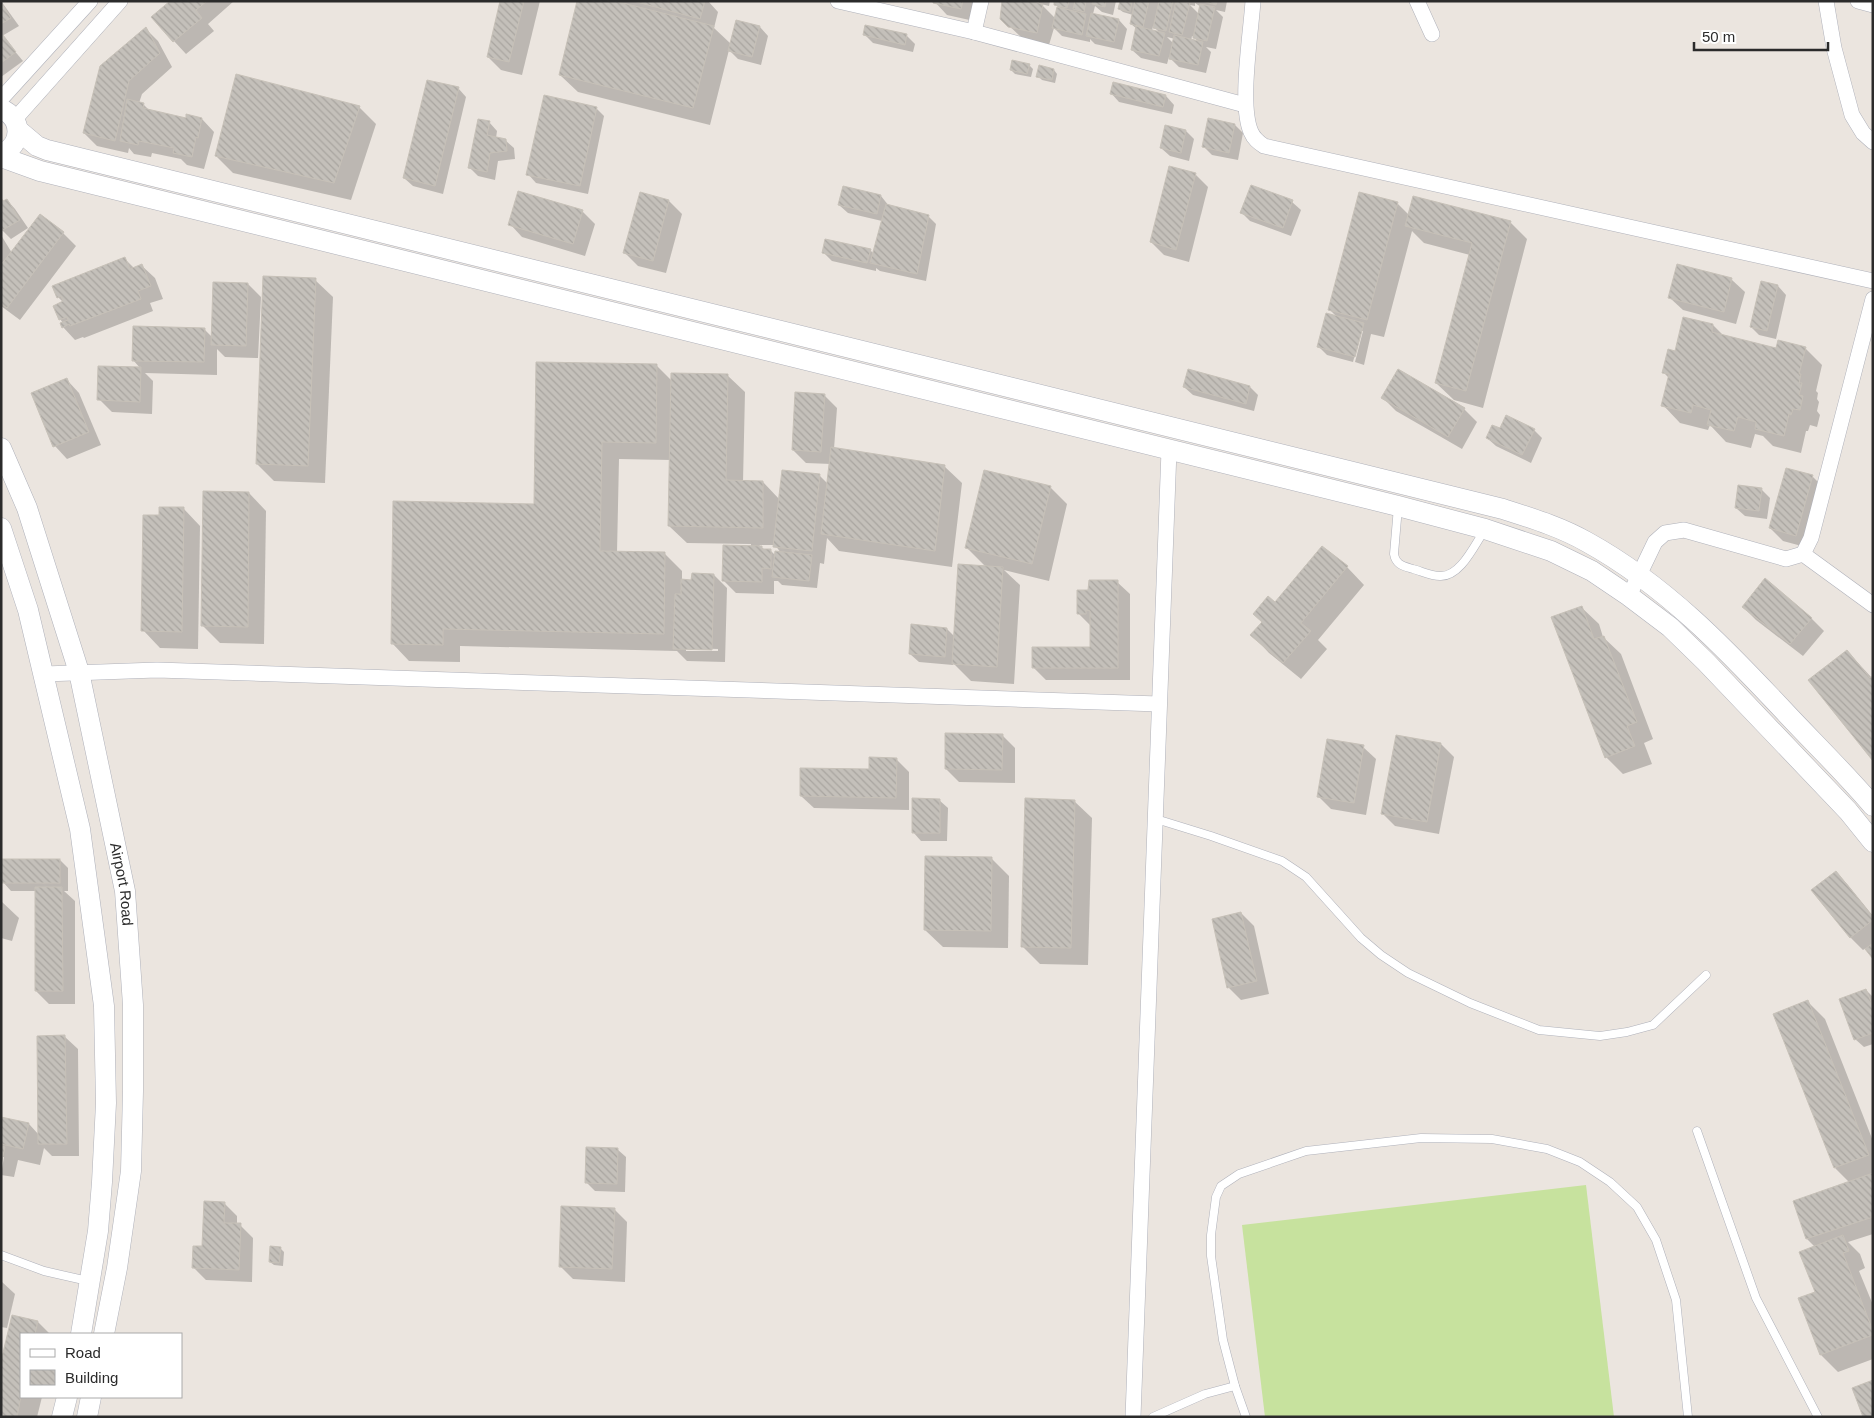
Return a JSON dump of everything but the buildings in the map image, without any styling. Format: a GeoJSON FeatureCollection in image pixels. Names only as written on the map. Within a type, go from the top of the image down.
{"type":"FeatureCollection","features":[{"type":"Feature","properties":{"kind":"main road"},"geometry":{"type":"LineString","coordinates":[[1,156],[15,144],[11,119]]}},
{"type":"Feature","properties":{"kind":"main road"},"geometry":{"type":"LineString","coordinates":[[11,119],[37,146],[47,150],[1503,509],[1543,522],[1586,541],[1640,576],[1695,620],[1726,649],[1873,806]]}},
{"type":"Feature","properties":{"kind":"main road"},"geometry":{"type":"LineString","coordinates":[[1,156],[40,171],[1398,506],[1485,529],[1551,551],[1592,571],[1629,596],[1670,628],[1706,662],[1848,811],[1873,842]]}},
{"type":"Feature","properties":{"kind":"main road","name":"Airport Road"},"geometry":{"type":"LineString","coordinates":[[1,448],[27,508],[79,672],[125,891],[133,1005],[131,1171],[117,1268],[104,1333]]}},
{"type":"Feature","properties":{"kind":"main road","name":"Airport Road"},"geometry":{"type":"LineString","coordinates":[[1,528],[28,610],[80,829],[104,1006],[106,1103],[98,1231],[81,1333]]}},
{"type":"Feature","properties":{"kind":"main road"},"geometry":{"type":"LineString","coordinates":[[104,1006],[133,1005]]}},
{"type":"Feature","properties":{"kind":"main road"},"geometry":{"type":"LineString","coordinates":[[62,1417],[67,1398]]}},
{"type":"Feature","properties":{"kind":"main road"},"geometry":{"type":"LineString","coordinates":[[87,1417],[91,1398]]}},
{"type":"Feature","properties":{"kind":"street"},"geometry":{"type":"LineString","coordinates":[[1,99],[90,1]]}},
{"type":"Feature","properties":{"kind":"street"},"geometry":{"type":"LineString","coordinates":[[11,119],[120,1]]}},
{"type":"Feature","properties":{"kind":"street"},"geometry":{"type":"LineString","coordinates":[[838,1],[974,32],[1245,104]]}},
{"type":"Feature","properties":{"kind":"street"},"geometry":{"type":"LineString","coordinates":[[974,32],[981,1]]}},
{"type":"Feature","properties":{"kind":"street"},"geometry":{"type":"LineString","coordinates":[[1253,1],[1245,104],[1251,132],[1256,141],[1264,146],[1873,281]]}},
{"type":"Feature","properties":{"kind":"street"},"geometry":{"type":"LineString","coordinates":[[1417,1],[1432,34]]}},
{"type":"Feature","properties":{"kind":"street"},"geometry":{"type":"LineString","coordinates":[[1826,1],[1834,48],[1852,115],[1863,132],[1873,142]]}},
{"type":"Feature","properties":{"kind":"street"},"geometry":{"type":"LineString","coordinates":[[1858,1],[1873,5]]}},
{"type":"Feature","properties":{"kind":"street"},"geometry":{"type":"LineString","coordinates":[[1629,596],[1655,542],[1665,533],[1684,530],[1786,559],[1803,554],[1810,538],[1873,298]]}},
{"type":"Feature","properties":{"kind":"street"},"geometry":{"type":"LineString","coordinates":[[1133,1417],[1169,450]]}},
{"type":"Feature","properties":{"kind":"street"},"geometry":{"type":"LineString","coordinates":[[1803,554],[1873,605]]}},
{"type":"Feature","properties":{"kind":"street"},"geometry":{"type":"LineString","coordinates":[[44,674],[157,670],[1159,704]]}},
{"type":"Feature","properties":{"kind":"lane"},"geometry":{"type":"LineString","coordinates":[[1398,506],[1395,560],[1399,565],[1440,576],[1453,574],[1459,568],[1485,529]]}},
{"type":"Feature","properties":{"kind":"lane"},"geometry":{"type":"LineString","coordinates":[[1156,819],[1282,861],[1306,877],[1362,938],[1381,955],[1408,973],[1470,1003],[1540,1030],[1600,1036],[1627,1032],[1653,1024],[1706,975]]}},
{"type":"Feature","properties":{"kind":"lane"},"geometry":{"type":"LineString","coordinates":[[1697,1131],[1756,1298],[1818,1417]]}},
{"type":"Feature","properties":{"kind":"lane"},"geometry":{"type":"LineString","coordinates":[[1246,1417],[1223,1340],[1211,1256],[1211,1235],[1216,1196],[1221,1186],[1240,1174],[1306,1151],[1421,1138],[1492,1139],[1547,1149],[1580,1162],[1610,1182],[1637,1207],[1656,1240],[1676,1300],[1688,1417]]}},
{"type":"Feature","properties":{"kind":"lane"},"geometry":{"type":"LineString","coordinates":[[1,1255],[44,1271],[68,1278],[90,1281]]}},
{"type":"Feature","properties":{"kind":"lane"},"geometry":{"type":"LineString","coordinates":[[1153,1417],[1205,1394],[1236,1386]]}},
{"type":"Feature","properties":{"kind":"green space"},"geometry":{"type":"Polygon","coordinates":[[[1586,1185],[1614,1417],[1265,1417],[1242,1225],[1586,1185]]]}}]}
